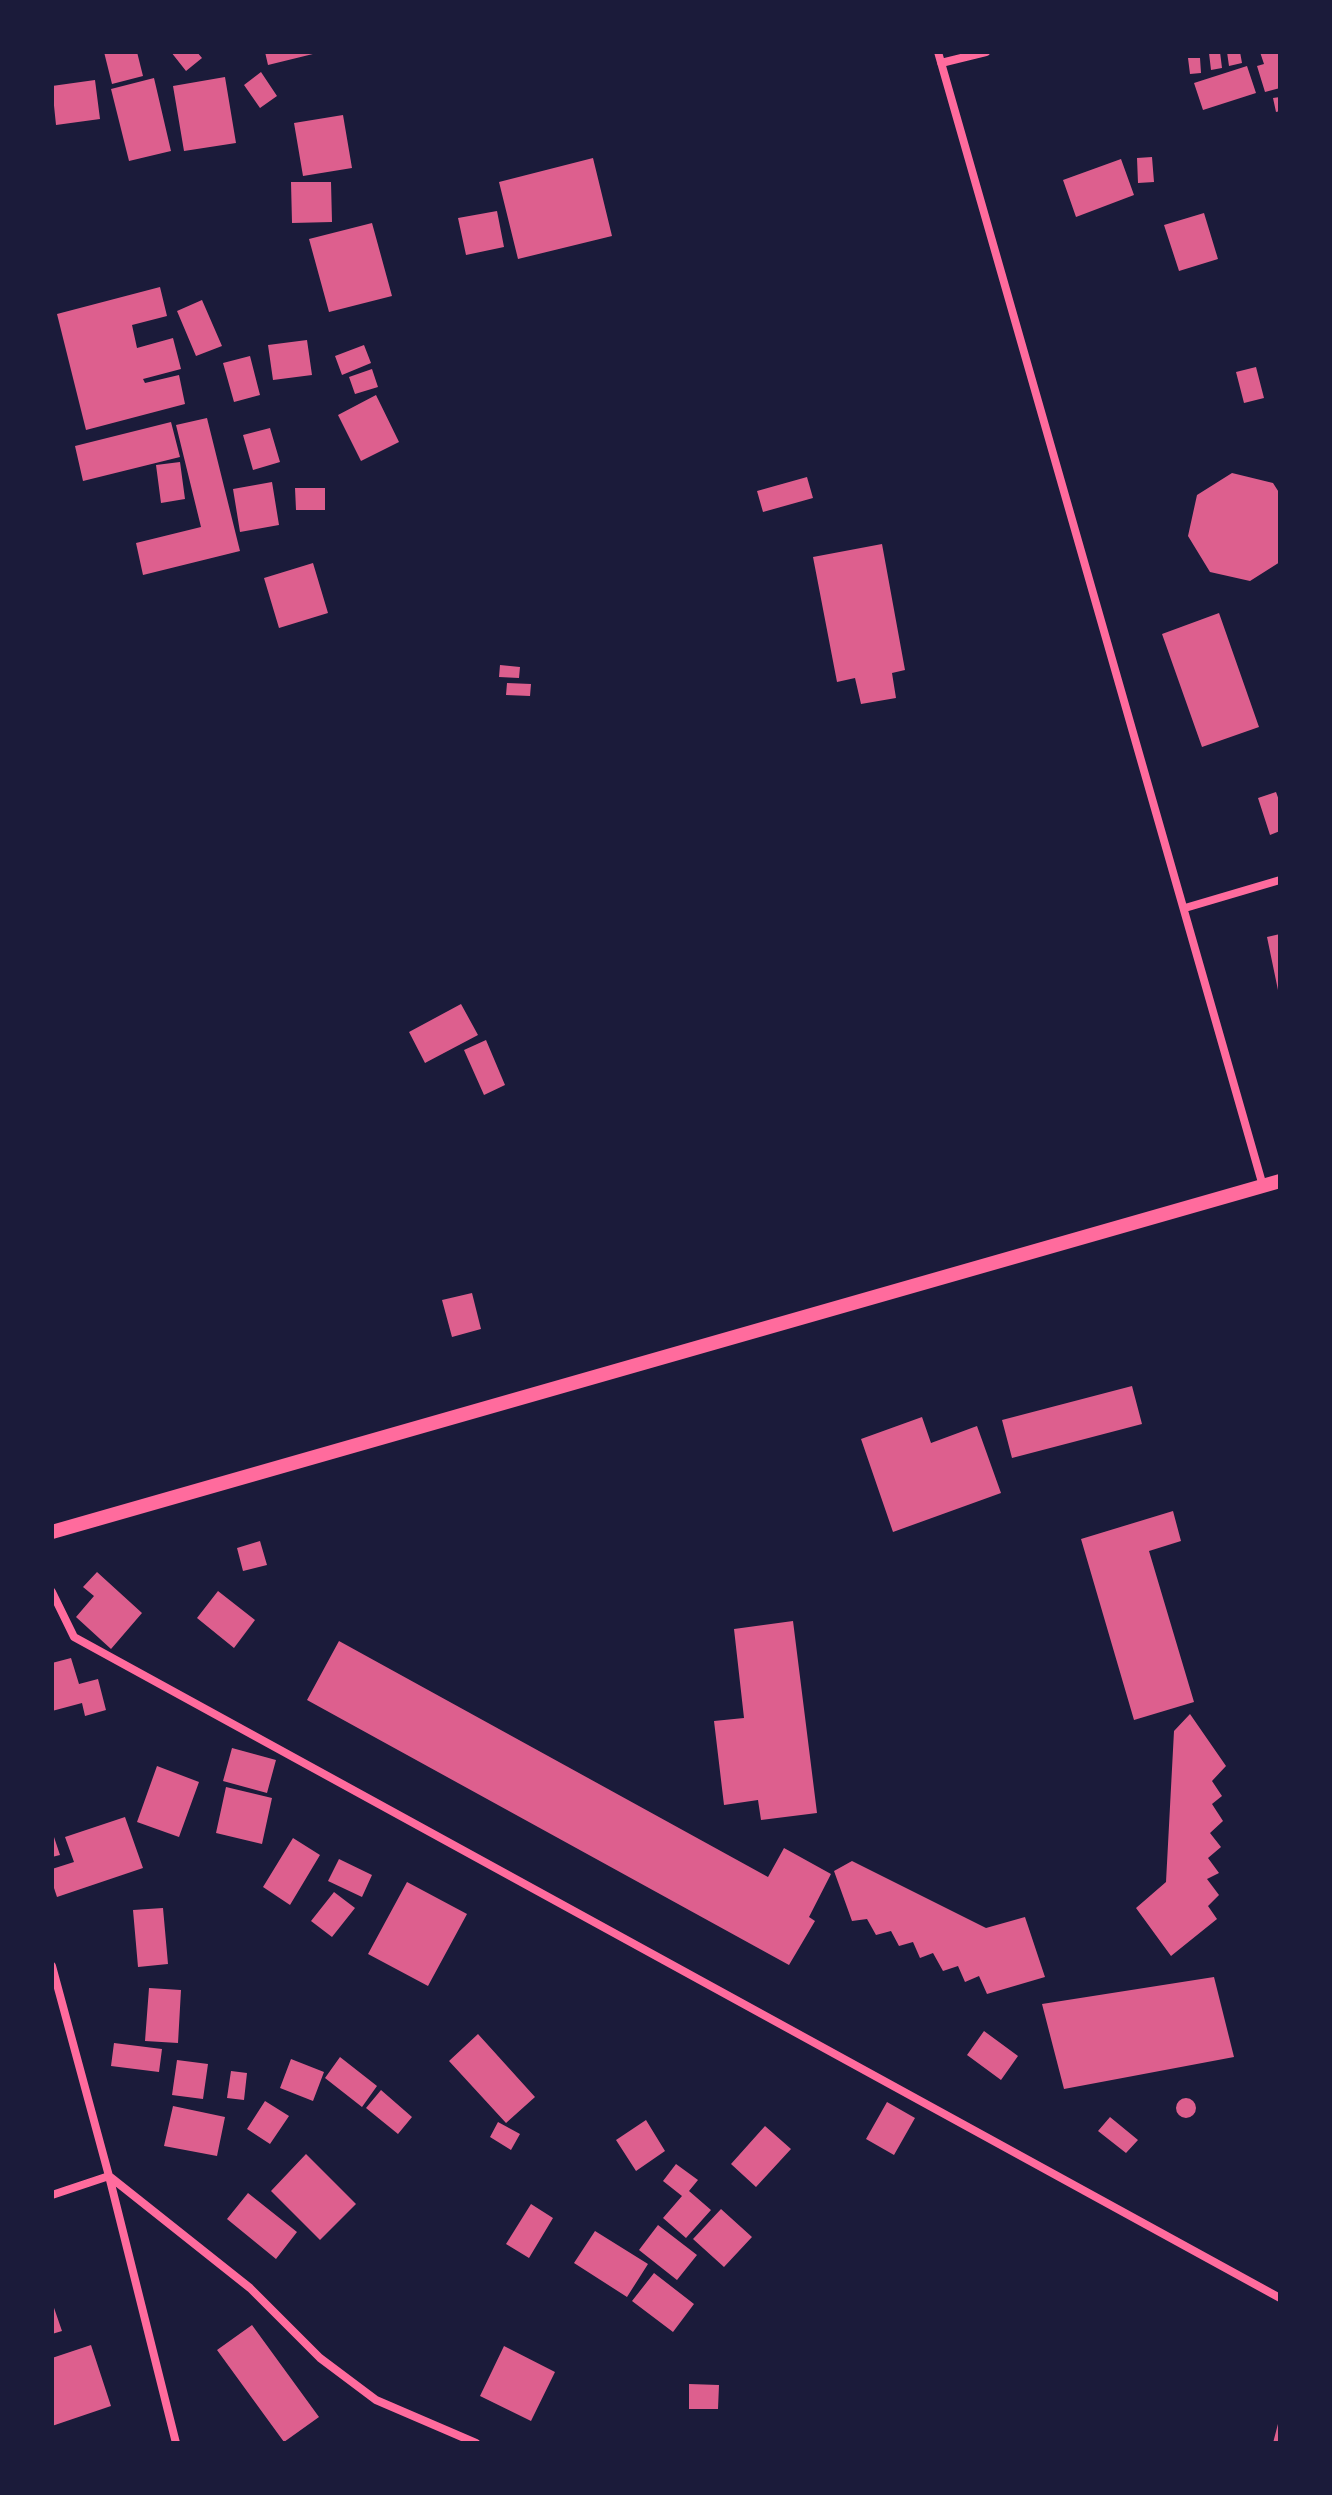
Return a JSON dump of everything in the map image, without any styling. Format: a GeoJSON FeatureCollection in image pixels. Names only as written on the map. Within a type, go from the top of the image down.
{"type":"FeatureCollection","features":[{"type":"Feature","properties":{"kind":"street"},"geometry":{"type":"LineString","coordinates":[[938,52],[1263,1186]]}},
{"type":"Feature","properties":{"kind":"street"},"geometry":{"type":"LineString","coordinates":[[941,63],[986,52]]}},
{"type":"Feature","properties":{"kind":"street"},"geometry":{"type":"LineString","coordinates":[[1185,908],[1280,880]]}},
{"type":"Feature","properties":{"kind":"street"},"geometry":{"type":"LineString","coordinates":[[52,1532],[1280,1181]]}},
{"type":"Feature","properties":{"kind":"street"},"geometry":{"type":"LineString","coordinates":[[52,1592],[74,1637],[1280,2298]]}},
{"type":"Feature","properties":{"kind":"street"},"geometry":{"type":"LineString","coordinates":[[52,1966],[176,2443]]}},
{"type":"Feature","properties":{"kind":"street"},"geometry":{"type":"LineString","coordinates":[[52,2195],[109,2176]]}},
{"type":"Feature","properties":{"kind":"street"},"geometry":{"type":"LineString","coordinates":[[109,2176],[250,2288],[320,2358],[376,2400],[476,2443]]}},
{"type":"Feature","properties":{"kind":"building"},"geometry":{"type":"Polygon","coordinates":[[[104,52],[137,52],[143,76],[112,84],[104,52]]]}},
{"type":"Feature","properties":{"kind":"building"},"geometry":{"type":"Polygon","coordinates":[[[171,52],[197,52],[202,58],[186,71],[171,52]]]}},
{"type":"Feature","properties":{"kind":"building"},"geometry":{"type":"Polygon","coordinates":[[[265,52],[316,52],[317,53],[268,65],[265,52]]]}},
{"type":"Feature","properties":{"kind":"building"},"geometry":{"type":"Polygon","coordinates":[[[1220,52],[1222,68],[1211,70],[1209,53],[1220,52]]]}},
{"type":"Feature","properties":{"kind":"building"},"geometry":{"type":"Polygon","coordinates":[[[1227,52],[1240,52],[1242,63],[1229,66],[1227,52]]]}},
{"type":"Feature","properties":{"kind":"building"},"geometry":{"type":"Polygon","coordinates":[[[1260,52],[1280,52],[1280,88],[1265,92],[1257,66],[1264,64],[1260,52]]]}},
{"type":"Feature","properties":{"kind":"building"},"geometry":{"type":"Polygon","coordinates":[[[1188,58],[1200,58],[1201,73],[1190,74],[1188,58]]]}},
{"type":"Feature","properties":{"kind":"building"},"geometry":{"type":"Polygon","coordinates":[[[1247,66],[1256,93],[1203,110],[1194,83],[1247,66]]]}},
{"type":"Feature","properties":{"kind":"building"},"geometry":{"type":"Polygon","coordinates":[[[261,72],[277,96],[260,108],[244,85],[261,72]]]}},
{"type":"Feature","properties":{"kind":"building"},"geometry":{"type":"Polygon","coordinates":[[[225,77],[236,143],[184,151],[173,86],[225,77]]]}},
{"type":"Feature","properties":{"kind":"building"},"geometry":{"type":"Polygon","coordinates":[[[154,78],[171,151],[129,161],[111,89],[154,78]]]}},
{"type":"Feature","properties":{"kind":"building"},"geometry":{"type":"Polygon","coordinates":[[[95,80],[100,119],[56,125],[52,86],[95,80]]]}},
{"type":"Feature","properties":{"kind":"building"},"geometry":{"type":"Polygon","coordinates":[[[1280,97],[1280,111],[1276,112],[1273,98],[1280,97]]]}},
{"type":"Feature","properties":{"kind":"building"},"geometry":{"type":"Polygon","coordinates":[[[343,115],[352,168],[303,176],[294,123],[343,115]]]}},
{"type":"Feature","properties":{"kind":"building"},"geometry":{"type":"Polygon","coordinates":[[[1152,157],[1154,182],[1138,183],[1137,158],[1152,157]]]}},
{"type":"Feature","properties":{"kind":"building"},"geometry":{"type":"Polygon","coordinates":[[[593,158],[612,236],[518,259],[499,182],[593,158]]]}},
{"type":"Feature","properties":{"kind":"building"},"geometry":{"type":"Polygon","coordinates":[[[1121,159],[1134,195],[1076,217],[1063,180],[1121,159]]]}},
{"type":"Feature","properties":{"kind":"building"},"geometry":{"type":"Polygon","coordinates":[[[291,182],[331,182],[332,222],[292,223],[291,182]]]}},
{"type":"Feature","properties":{"kind":"building"},"geometry":{"type":"Polygon","coordinates":[[[497,211],[504,247],[466,255],[458,218],[497,211]]]}},
{"type":"Feature","properties":{"kind":"building"},"geometry":{"type":"Polygon","coordinates":[[[1204,213],[1218,259],[1179,271],[1164,225],[1204,213]]]}},
{"type":"Feature","properties":{"kind":"building"},"geometry":{"type":"Polygon","coordinates":[[[372,223],[392,296],[329,312],[309,239],[372,223]]]}},
{"type":"Feature","properties":{"kind":"building"},"geometry":{"type":"Polygon","coordinates":[[[160,287],[167,316],[132,325],[137,348],[173,338],[181,369],[143,379],[145,383],[179,375],[185,404],[86,430],[57,314],[160,287]]]}},
{"type":"Feature","properties":{"kind":"building"},"geometry":{"type":"Polygon","coordinates":[[[202,300],[222,346],[196,356],[177,311],[202,300]]]}},
{"type":"Feature","properties":{"kind":"building"},"geometry":{"type":"Polygon","coordinates":[[[307,340],[312,375],[273,380],[268,345],[307,340]]]}},
{"type":"Feature","properties":{"kind":"building"},"geometry":{"type":"Polygon","coordinates":[[[364,345],[371,363],[342,375],[335,356],[364,345]]]}},
{"type":"Feature","properties":{"kind":"building"},"geometry":{"type":"Polygon","coordinates":[[[250,356],[260,395],[234,402],[223,363],[250,356]]]}},
{"type":"Feature","properties":{"kind":"building"},"geometry":{"type":"Polygon","coordinates":[[[1256,367],[1264,398],[1244,403],[1236,372],[1256,367]]]}},
{"type":"Feature","properties":{"kind":"building"},"geometry":{"type":"Polygon","coordinates":[[[372,369],[378,387],[355,394],[349,377],[372,369]]]}},
{"type":"Feature","properties":{"kind":"building"},"geometry":{"type":"Polygon","coordinates":[[[376,395],[399,442],[361,461],[338,415],[376,395]]]}},
{"type":"Feature","properties":{"kind":"building"},"geometry":{"type":"Polygon","coordinates":[[[207,418],[240,551],[143,575],[136,543],[201,527],[176,425],[207,418]]]}},
{"type":"Feature","properties":{"kind":"building"},"geometry":{"type":"Polygon","coordinates":[[[171,422],[180,457],[83,481],[75,446],[171,422]]]}},
{"type":"Feature","properties":{"kind":"building"},"geometry":{"type":"Polygon","coordinates":[[[270,428],[280,462],[253,470],[243,435],[270,428]]]}},
{"type":"Feature","properties":{"kind":"building"},"geometry":{"type":"Polygon","coordinates":[[[180,462],[185,499],[161,503],[156,465],[180,462]]]}},
{"type":"Feature","properties":{"kind":"building"},"geometry":{"type":"Polygon","coordinates":[[[1232,473],[1273,483],[1280,494],[1280,562],[1250,581],[1210,572],[1188,536],[1197,495],[1232,473]]]}},
{"type":"Feature","properties":{"kind":"building"},"geometry":{"type":"Polygon","coordinates":[[[807,477],[813,498],[763,512],[757,491],[807,477]]]}},
{"type":"Feature","properties":{"kind":"building"},"geometry":{"type":"Polygon","coordinates":[[[272,482],[279,525],[240,532],[233,489],[272,482]]]}},
{"type":"Feature","properties":{"kind":"building"},"geometry":{"type":"Polygon","coordinates":[[[295,488],[325,488],[325,510],[296,510],[295,488]]]}},
{"type":"Feature","properties":{"kind":"building"},"geometry":{"type":"Polygon","coordinates":[[[882,544],[905,670],[892,673],[896,698],[861,704],[855,678],[837,682],[813,557],[882,544]]]}},
{"type":"Feature","properties":{"kind":"building"},"geometry":{"type":"Polygon","coordinates":[[[313,563],[328,613],[279,628],[264,578],[313,563]]]}},
{"type":"Feature","properties":{"kind":"building"},"geometry":{"type":"Polygon","coordinates":[[[1219,613],[1259,727],[1202,747],[1162,634],[1219,613]]]}},
{"type":"Feature","properties":{"kind":"building"},"geometry":{"type":"Polygon","coordinates":[[[500,665],[520,667],[519,678],[499,677],[500,665]]]}},
{"type":"Feature","properties":{"kind":"building"},"geometry":{"type":"Polygon","coordinates":[[[507,683],[531,684],[530,696],[506,695],[507,683]]]}},
{"type":"Feature","properties":{"kind":"building"},"geometry":{"type":"Polygon","coordinates":[[[1276,792],[1280,803],[1280,831],[1270,835],[1258,798],[1276,792]]]}},
{"type":"Feature","properties":{"kind":"building"},"geometry":{"type":"Polygon","coordinates":[[[1280,934],[1280,995],[1279,995],[1267,937],[1280,934]]]}},
{"type":"Feature","properties":{"kind":"building"},"geometry":{"type":"Polygon","coordinates":[[[461,1004],[478,1035],[425,1063],[409,1032],[461,1004]]]}},
{"type":"Feature","properties":{"kind":"building"},"geometry":{"type":"Polygon","coordinates":[[[486,1040],[505,1085],[484,1095],[464,1050],[486,1040]]]}},
{"type":"Feature","properties":{"kind":"building"},"geometry":{"type":"Polygon","coordinates":[[[472,1293],[481,1329],[452,1337],[442,1300],[472,1293]]]}},
{"type":"Feature","properties":{"kind":"building"},"geometry":{"type":"Polygon","coordinates":[[[1132,1386],[1142,1424],[1012,1458],[1002,1420],[1132,1386]]]}},
{"type":"Feature","properties":{"kind":"building"},"geometry":{"type":"Polygon","coordinates":[[[922,1417],[931,1443],[977,1426],[1001,1493],[893,1532],[861,1439],[922,1417]]]}},
{"type":"Feature","properties":{"kind":"building"},"geometry":{"type":"Polygon","coordinates":[[[1173,1511],[1181,1541],[1149,1551],[1194,1702],[1134,1720],[1081,1539],[1173,1511]]]}},
{"type":"Feature","properties":{"kind":"building"},"geometry":{"type":"Polygon","coordinates":[[[260,1541],[267,1565],[243,1571],[237,1548],[260,1541]]]}},
{"type":"Feature","properties":{"kind":"building"},"geometry":{"type":"Polygon","coordinates":[[[97,1572],[142,1613],[111,1649],[76,1617],[94,1596],[83,1587],[97,1572]]]}},
{"type":"Feature","properties":{"kind":"building"},"geometry":{"type":"Polygon","coordinates":[[[218,1591],[255,1620],[234,1648],[197,1618],[218,1591]]]}},
{"type":"Feature","properties":{"kind":"building"},"geometry":{"type":"Polygon","coordinates":[[[793,1621],[817,1813],[761,1820],[758,1800],[724,1805],[714,1721],[744,1718],[734,1629],[793,1621]]]}},
{"type":"Feature","properties":{"kind":"building"},"geometry":{"type":"Polygon","coordinates":[[[339,1641],[768,1877],[784,1848],[831,1874],[809,1917],[815,1921],[789,1965],[307,1700],[339,1641]]]}},
{"type":"Feature","properties":{"kind":"building"},"geometry":{"type":"Polygon","coordinates":[[[71,1658],[79,1684],[98,1679],[106,1710],[85,1716],[82,1703],[52,1711],[52,1663],[71,1658]]]}},
{"type":"Feature","properties":{"kind":"building"},"geometry":{"type":"Polygon","coordinates":[[[1190,1714],[1226,1766],[1212,1781],[1222,1796],[1212,1804],[1223,1821],[1210,1833],[1221,1847],[1208,1858],[1219,1873],[1207,1879],[1219,1895],[1208,1906],[1217,1919],[1171,1956],[1136,1908],[1166,1882],[1174,1731],[1190,1714]]]}},
{"type":"Feature","properties":{"kind":"building"},"geometry":{"type":"Polygon","coordinates":[[[232,1748],[276,1760],[267,1793],[223,1781],[232,1748]]]}},
{"type":"Feature","properties":{"kind":"building"},"geometry":{"type":"Polygon","coordinates":[[[157,1766],[199,1782],[179,1837],[137,1822],[157,1766]]]}},
{"type":"Feature","properties":{"kind":"building"},"geometry":{"type":"Polygon","coordinates":[[[226,1787],[272,1798],[262,1844],[216,1833],[226,1787]]]}},
{"type":"Feature","properties":{"kind":"building"},"geometry":{"type":"Polygon","coordinates":[[[125,1817],[143,1868],[57,1897],[52,1869],[74,1862],[65,1837],[125,1817]]]}},
{"type":"Feature","properties":{"kind":"building"},"geometry":{"type":"Polygon","coordinates":[[[52,1838],[60,1855],[52,1857],[52,1838]]]}},
{"type":"Feature","properties":{"kind":"building"},"geometry":{"type":"Polygon","coordinates":[[[293,1838],[320,1855],[290,1905],[263,1887],[293,1838]]]}},
{"type":"Feature","properties":{"kind":"building"},"geometry":{"type":"Polygon","coordinates":[[[339,1859],[372,1875],[362,1897],[328,1881],[339,1859]]]}},
{"type":"Feature","properties":{"kind":"building"},"geometry":{"type":"Polygon","coordinates":[[[852,1861],[986,1928],[1025,1917],[1045,1977],[987,1994],[979,1976],[965,1982],[958,1966],[943,1971],[933,1953],[920,1958],[913,1942],[899,1946],[891,1931],[876,1935],[867,1919],[852,1921],[834,1871],[852,1861]]]}},
{"type":"Feature","properties":{"kind":"building"},"geometry":{"type":"Polygon","coordinates":[[[407,1882],[467,1914],[428,1986],[368,1954],[407,1882]]]}},
{"type":"Feature","properties":{"kind":"building"},"geometry":{"type":"Polygon","coordinates":[[[334,1892],[355,1908],[332,1937],[311,1921],[334,1892]]]}},
{"type":"Feature","properties":{"kind":"building"},"geometry":{"type":"Polygon","coordinates":[[[163,1908],[168,1964],[138,1967],[133,1910],[163,1908]]]}},
{"type":"Feature","properties":{"kind":"building"},"geometry":{"type":"Polygon","coordinates":[[[1214,1977],[1234,2057],[1064,2089],[1042,2004],[1214,1977]]]}},
{"type":"Feature","properties":{"kind":"building"},"geometry":{"type":"Polygon","coordinates":[[[149,1988],[181,1990],[178,2043],[145,2041],[149,1988]]]}},
{"type":"Feature","properties":{"kind":"building"},"geometry":{"type":"Polygon","coordinates":[[[984,2031],[1018,2056],[1001,2080],[967,2055],[984,2031]]]}},
{"type":"Feature","properties":{"kind":"building"},"geometry":{"type":"Polygon","coordinates":[[[478,2034],[535,2097],[506,2123],[449,2061],[478,2034]]]}},
{"type":"Feature","properties":{"kind":"building"},"geometry":{"type":"Polygon","coordinates":[[[114,2043],[162,2049],[159,2072],[111,2066],[114,2043]]]}},
{"type":"Feature","properties":{"kind":"building"},"geometry":{"type":"Polygon","coordinates":[[[340,2057],[377,2086],[362,2107],[325,2078],[340,2057]]]}},
{"type":"Feature","properties":{"kind":"building"},"geometry":{"type":"Polygon","coordinates":[[[291,2059],[324,2072],[313,2101],[280,2088],[291,2059]]]}},
{"type":"Feature","properties":{"kind":"building"},"geometry":{"type":"Polygon","coordinates":[[[177,2060],[208,2064],[203,2099],[172,2095],[177,2060]]]}},
{"type":"Feature","properties":{"kind":"building"},"geometry":{"type":"Polygon","coordinates":[[[231,2071],[247,2073],[244,2100],[227,2098],[231,2071]]]}},
{"type":"Feature","properties":{"kind":"building"},"geometry":{"type":"Polygon","coordinates":[[[381,2090],[412,2117],[398,2134],[366,2108],[381,2090]]]}},
{"type":"Feature","properties":{"kind":"building"},"geometry":{"type":"Polygon","coordinates":[[[1186,2098],[1193,2101],[1196,2108],[1193,2115],[1186,2118],[1179,2115],[1176,2108],[1179,2101],[1186,2098]]]}},
{"type":"Feature","properties":{"kind":"building"},"geometry":{"type":"Polygon","coordinates":[[[265,2101],[289,2116],[270,2144],[247,2129],[265,2101]]]}},
{"type":"Feature","properties":{"kind":"building"},"geometry":{"type":"Polygon","coordinates":[[[887,2102],[915,2118],[894,2155],[866,2139],[887,2102]]]}},
{"type":"Feature","properties":{"kind":"building"},"geometry":{"type":"Polygon","coordinates":[[[173,2106],[225,2117],[217,2156],[164,2146],[173,2106]]]}},
{"type":"Feature","properties":{"kind":"building"},"geometry":{"type":"Polygon","coordinates":[[[1110,2117],[1138,2140],[1126,2153],[1098,2131],[1110,2117]]]}},
{"type":"Feature","properties":{"kind":"building"},"geometry":{"type":"Polygon","coordinates":[[[646,2120],[665,2151],[636,2171],[616,2140],[646,2120]]]}},
{"type":"Feature","properties":{"kind":"building"},"geometry":{"type":"Polygon","coordinates":[[[498,2122],[520,2134],[511,2150],[490,2137],[498,2122]]]}},
{"type":"Feature","properties":{"kind":"building"},"geometry":{"type":"Polygon","coordinates":[[[765,2126],[791,2149],[756,2187],[731,2164],[765,2126]]]}},
{"type":"Feature","properties":{"kind":"building"},"geometry":{"type":"Polygon","coordinates":[[[306,2154],[356,2204],[320,2240],[271,2191],[306,2154]]]}},
{"type":"Feature","properties":{"kind":"building"},"geometry":{"type":"Polygon","coordinates":[[[676,2164],[698,2180],[689,2191],[711,2210],[686,2238],[663,2218],[682,2196],[663,2181],[676,2164]]]}},
{"type":"Feature","properties":{"kind":"building"},"geometry":{"type":"Polygon","coordinates":[[[248,2193],[297,2232],[276,2259],[227,2219],[248,2193]]]}},
{"type":"Feature","properties":{"kind":"building"},"geometry":{"type":"Polygon","coordinates":[[[531,2204],[553,2218],[529,2258],[506,2244],[531,2204]]]}},
{"type":"Feature","properties":{"kind":"building"},"geometry":{"type":"Polygon","coordinates":[[[721,2209],[752,2237],[724,2267],[693,2239],[721,2209]]]}},
{"type":"Feature","properties":{"kind":"building"},"geometry":{"type":"Polygon","coordinates":[[[658,2225],[697,2255],[677,2280],[639,2250],[658,2225]]]}},
{"type":"Feature","properties":{"kind":"building"},"geometry":{"type":"Polygon","coordinates":[[[595,2231],[648,2264],[627,2297],[574,2263],[595,2231]]]}},
{"type":"Feature","properties":{"kind":"building"},"geometry":{"type":"Polygon","coordinates":[[[654,2273],[694,2304],[673,2332],[632,2301],[654,2273]]]}},
{"type":"Feature","properties":{"kind":"building"},"geometry":{"type":"Polygon","coordinates":[[[52,2302],[62,2331],[52,2334],[52,2302]]]}},
{"type":"Feature","properties":{"kind":"building"},"geometry":{"type":"Polygon","coordinates":[[[252,2325],[319,2417],[284,2442],[217,2350],[252,2325]]]}},
{"type":"Feature","properties":{"kind":"building"},"geometry":{"type":"Polygon","coordinates":[[[91,2345],[111,2406],[52,2426],[52,2358],[91,2345]]]}},
{"type":"Feature","properties":{"kind":"building"},"geometry":{"type":"Polygon","coordinates":[[[504,2346],[555,2372],[531,2421],[480,2396],[504,2346]]]}},
{"type":"Feature","properties":{"kind":"building"},"geometry":{"type":"Polygon","coordinates":[[[689,2384],[719,2385],[718,2409],[689,2409],[689,2384]]]}},
{"type":"Feature","properties":{"kind":"building"},"geometry":{"type":"Polygon","coordinates":[[[1279,2420],[1280,2443],[1273,2443],[1279,2420]]]}}]}
